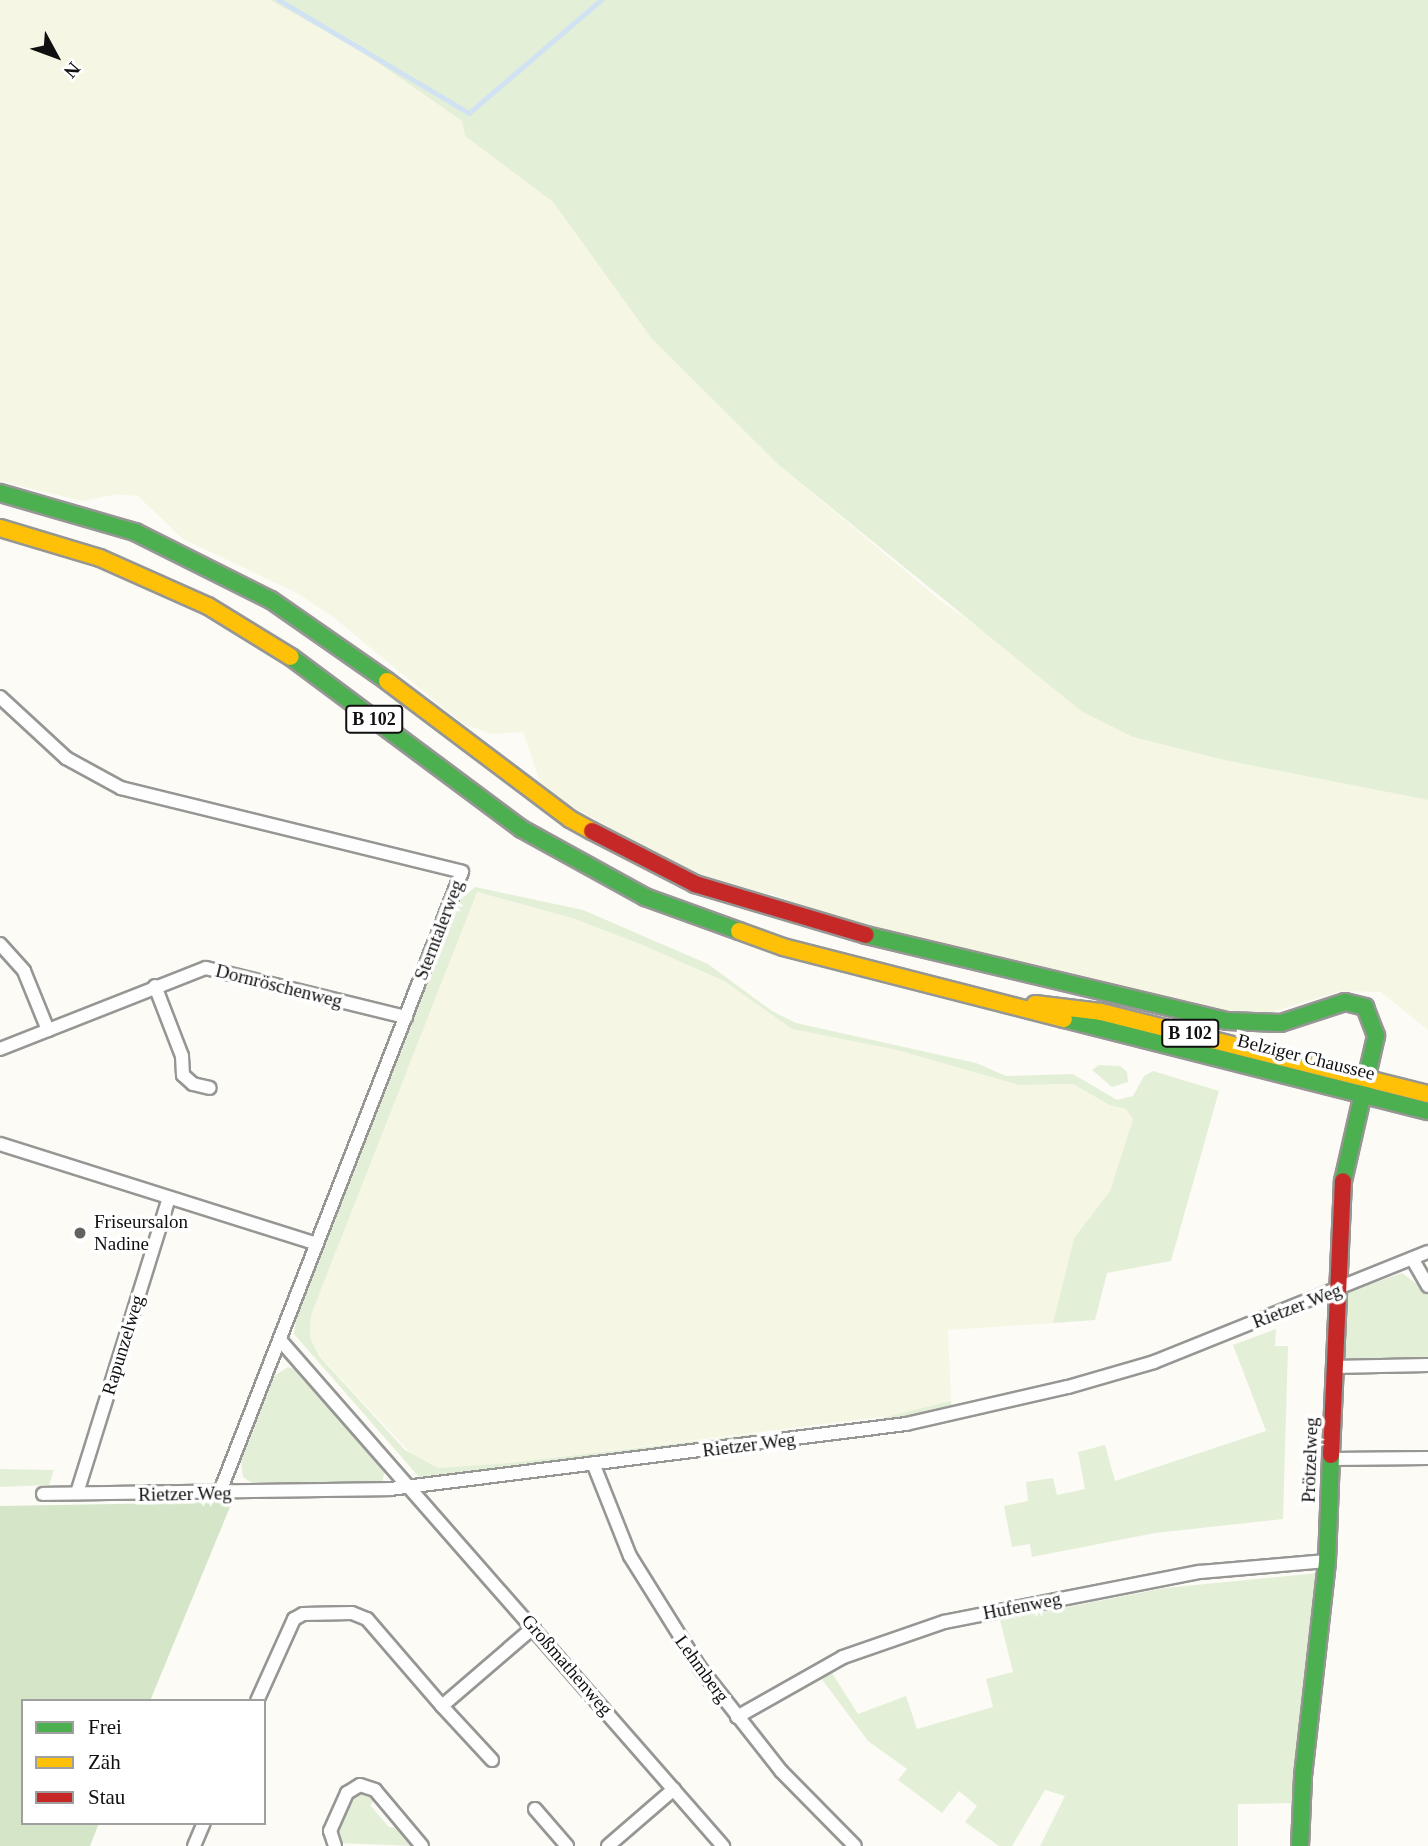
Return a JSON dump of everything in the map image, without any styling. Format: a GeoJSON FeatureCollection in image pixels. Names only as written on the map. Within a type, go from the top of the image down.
{"type":"FeatureCollection","features":[{"type":"Feature","properties":{"kind":"street","name":"Prötzelweg"},"geometry":{"type":"LineString","coordinates":[[0,493],[77,512],[146,536],[271,600],[348,651],[543,800],[659,869],[829,926],[1227,1021],[1281,1023],[1353,1002],[1365,1007],[1376,1026],[1344,1174],[1337,1291],[1328,1562],[1303,1776],[1300,1846]]}},
{"type":"Feature","properties":{"kind":"street","name":"Belziger Chaussee"},"geometry":{"type":"LineString","coordinates":[[0,528],[111,562],[208,606],[292,659],[447,776],[550,847],[645,897],[738,932],[1011,1003],[1365,1086],[1428,1094]]}},
{"type":"Feature","properties":{"kind":"street","name":"Sterntalerweg"},"geometry":{"type":"LineString","coordinates":[[0,697],[66,758],[121,788],[462,872],[219,1494]]}},
{"type":"Feature","properties":{"kind":"street"},"geometry":{"type":"LineString","coordinates":[[0,944],[24,971],[48,1030]]}},
{"type":"Feature","properties":{"kind":"street","name":"Dornröschenweg"},"geometry":{"type":"LineString","coordinates":[[0,1049],[206,968],[405,1017]]}},
{"type":"Feature","properties":{"kind":"street"},"geometry":{"type":"LineString","coordinates":[[155,986],[182,1056],[183,1075],[193,1084],[210,1088]]}},
{"type":"Feature","properties":{"kind":"street","name":"Belziger Chaussee"},"geometry":{"type":"LineString","coordinates":[[1365,1086],[1428,1111]]}},
{"type":"Feature","properties":{"kind":"street"},"geometry":{"type":"LineString","coordinates":[[0,1144],[317,1244]]}},
{"type":"Feature","properties":{"kind":"street","name":"Rapunzelweg"},"geometry":{"type":"LineString","coordinates":[[77,1493],[169,1198]]}},
{"type":"Feature","properties":{"kind":"street","name":"Rietzer Weg"},"geometry":{"type":"LineString","coordinates":[[43,1494],[219,1494],[410,1486],[886,1428],[1040,1394],[1154,1362],[1337,1291],[1428,1252]]}},
{"type":"Feature","properties":{"kind":"street"},"geometry":{"type":"LineString","coordinates":[[1413,1260],[1428,1286]]}},
{"type":"Feature","properties":{"kind":"street"},"geometry":{"type":"LineString","coordinates":[[279,1339],[410,1486]]}},
{"type":"Feature","properties":{"kind":"street"},"geometry":{"type":"LineString","coordinates":[[1334,1367],[1428,1365]]}},
{"type":"Feature","properties":{"kind":"street"},"geometry":{"type":"LineString","coordinates":[[1331,1459],[1428,1458]]}},
{"type":"Feature","properties":{"kind":"street","name":"Lehmberg"},"geometry":{"type":"LineString","coordinates":[[593,1463],[645,1583],[737,1717],[804,1798],[855,1846]]}},
{"type":"Feature","properties":{"kind":"street","name":"Großmathenweg"},"geometry":{"type":"LineString","coordinates":[[410,1486],[723,1846]]}},
{"type":"Feature","properties":{"kind":"street","name":"Hufenweg"},"geometry":{"type":"LineString","coordinates":[[737,1717],[843,1657],[944,1622],[1200,1572],[1328,1562]]}},
{"type":"Feature","properties":{"kind":"street"},"geometry":{"type":"LineString","coordinates":[[258,1699],[294,1619],[303,1614],[352,1613],[367,1619],[492,1760]]}},
{"type":"Feature","properties":{"kind":"street"},"geometry":{"type":"LineString","coordinates":[[442,1706],[534,1627]]}},
{"type":"Feature","properties":{"kind":"street"},"geometry":{"type":"LineString","coordinates":[[335,1846],[330,1831],[347,1793],[360,1785],[375,1790],[422,1846]]}},
{"type":"Feature","properties":{"kind":"street"},"geometry":{"type":"LineString","coordinates":[[608,1846],[674,1789]]}},
{"type":"Feature","properties":{"kind":"street"},"geometry":{"type":"LineString","coordinates":[[535,1809],[567,1846]]}},
{"type":"Feature","properties":{"kind":"street"},"geometry":{"type":"LineString","coordinates":[[194,1846],[203,1825]]}},
{"type":"Feature","properties":{"kind":"green space"},"geometry":{"type":"Polygon","coordinates":[[[0,0],[270,0],[364,53],[462,121],[465,136],[553,202],[652,339],[780,466],[941,601],[1133,737],[1224,760],[1428,800],[1428,1030],[1381,992],[1341,991],[1268,1013],[1236,1014],[816,915],[784,898],[688,872],[543,790],[523,732],[492,734],[463,724],[333,617],[297,593],[183,539],[138,496],[117,494],[82,501],[0,481],[0,0]]]}},
{"type":"Feature","properties":{"kind":"green space"},"geometry":{"type":"Polygon","coordinates":[[[270,0],[1428,0],[1428,800],[1224,760],[1133,737],[1081,711],[780,466],[652,339],[553,202],[465,136],[462,121],[364,53],[270,0]]]}},
{"type":"Feature","properties":{"kind":"green space"},"geometry":{"type":"Polygon","coordinates":[[[475,887],[583,910],[708,964],[772,1011],[796,1023],[976,1063],[1006,1076],[1073,1074],[1117,1100],[1133,1096],[1144,1076],[1153,1071],[1219,1091],[1171,1261],[1107,1273],[1095,1320],[1053,1323],[1074,1238],[1110,1191],[1133,1119],[1126,1109],[1109,1105],[1073,1084],[1019,1085],[897,1050],[792,1029],[724,981],[640,944],[572,918],[477,892],[311,1315],[310,1338],[320,1357],[405,1450],[438,1468],[509,1463],[874,1420],[951,1401],[952,1409],[905,1419],[675,1449],[419,1477],[294,1334],[296,1318],[460,900],[475,887]]]}},
{"type":"Feature","properties":{"kind":"green space"},"geometry":{"type":"Polygon","coordinates":[[[476,892],[572,918],[640,944],[724,981],[792,1029],[897,1050],[1019,1085],[1073,1084],[1108,1105],[1126,1109],[1133,1119],[1110,1191],[1074,1238],[1053,1323],[948,1330],[951,1401],[913,1413],[509,1463],[438,1468],[417,1460],[321,1357],[310,1338],[311,1315],[476,892]]]}},
{"type":"Feature","properties":{"kind":"green space"},"geometry":{"type":"Polygon","coordinates":[[[1099,1065],[1120,1066],[1127,1072],[1128,1082],[1112,1087],[1092,1070],[1099,1065]]]}},
{"type":"Feature","properties":{"kind":"green space"},"geometry":{"type":"Polygon","coordinates":[[[1402,1273],[1428,1292],[1428,1362],[1338,1363],[1340,1306],[1349,1292],[1402,1273]]]}},
{"type":"Feature","properties":{"kind":"green space"},"geometry":{"type":"Polygon","coordinates":[[[1276,1329],[1275,1346],[1288,1346],[1283,1519],[1155,1533],[1032,1557],[1030,1544],[1012,1547],[1004,1506],[1028,1501],[1026,1482],[1053,1478],[1057,1495],[1085,1489],[1078,1452],[1105,1445],[1115,1481],[1266,1431],[1233,1345],[1276,1329]]]}},
{"type":"Feature","properties":{"kind":"green space"},"geometry":{"type":"Polygon","coordinates":[[[288,1367],[300,1371],[385,1469],[382,1483],[256,1486],[243,1477],[241,1461],[274,1376],[288,1367]]]}},
{"type":"Feature","properties":{"kind":"green space"},"geometry":{"type":"Polygon","coordinates":[[[0,1469],[54,1470],[49,1485],[0,1487],[0,1469]]]}},
{"type":"Feature","properties":{"kind":"green space"},"geometry":{"type":"Polygon","coordinates":[[[232,1502],[151,1699],[21,1699],[21,1825],[98,1825],[90,1846],[0,1846],[0,1506],[232,1502]]]}},
{"type":"Feature","properties":{"kind":"green space"},"geometry":{"type":"Polygon","coordinates":[[[1318,1573],[1293,1803],[1238,1804],[1238,1846],[1040,1846],[1065,1796],[1045,1790],[1012,1846],[999,1846],[965,1822],[977,1806],[959,1791],[942,1813],[898,1780],[907,1769],[868,1741],[821,1678],[832,1673],[858,1714],[906,1696],[917,1729],[993,1707],[986,1679],[1013,1672],[1000,1620],[1165,1588],[1318,1573]]]}},
{"type":"Feature","properties":{"kind":"green space"},"geometry":{"type":"Polygon","coordinates":[[[364,1791],[377,1799],[370,1805],[389,1827],[401,1828],[416,1846],[339,1843],[336,1827],[349,1799],[364,1791]]]}},
{"type":"Feature","properties":{"kind":"waterway"},"geometry":{"type":"LineString","coordinates":[[279,0],[469,113],[601,0]]}},
{"type":"Feature","properties":{"kind":"traffic: fast"},"geometry":{"type":"LineString","coordinates":[[0,493],[135,532],[271,600],[387,681]]}},
{"type":"Feature","properties":{"kind":"traffic: fast"},"geometry":{"type":"LineString","coordinates":[[291,657],[522,829],[645,897],[739,931]]}},
{"type":"Feature","properties":{"kind":"traffic: fast"},"geometry":{"type":"LineString","coordinates":[[866,935],[1227,1021],[1281,1023],[1345,1002],[1365,1007],[1376,1036],[1343,1181]]}},
{"type":"Feature","properties":{"kind":"traffic: fast"},"geometry":{"type":"LineString","coordinates":[[1064,1019],[1428,1111]]}},
{"type":"Feature","properties":{"kind":"traffic: fast"},"geometry":{"type":"LineString","coordinates":[[1300,1846],[1303,1776],[1327,1561],[1331,1455]]}},
{"type":"Feature","properties":{"kind":"traffic: slow"},"geometry":{"type":"LineString","coordinates":[[0,528],[100,558],[208,606],[291,657]]}},
{"type":"Feature","properties":{"kind":"traffic: slow"},"geometry":{"type":"LineString","coordinates":[[387,681],[570,819],[592,831]]}},
{"type":"Feature","properties":{"kind":"traffic: slow"},"geometry":{"type":"LineString","coordinates":[[739,931],[783,947],[1064,1019]]}},
{"type":"Feature","properties":{"kind":"traffic: slow"},"geometry":{"type":"LineString","coordinates":[[1035,1004],[1101,1012],[1428,1094]]}},
{"type":"Feature","properties":{"kind":"traffic: jam"},"geometry":{"type":"LineString","coordinates":[[592,831],[695,884],[866,935]]}},
{"type":"Feature","properties":{"kind":"traffic: jam"},"geometry":{"type":"LineString","coordinates":[[1331,1455],[1343,1181]]}},
{"type":"Feature","properties":{"kind":"place","name":"Friseursalon Nadine"},"geometry":{"type":"Point","coordinates":[80,1233]}}]}
